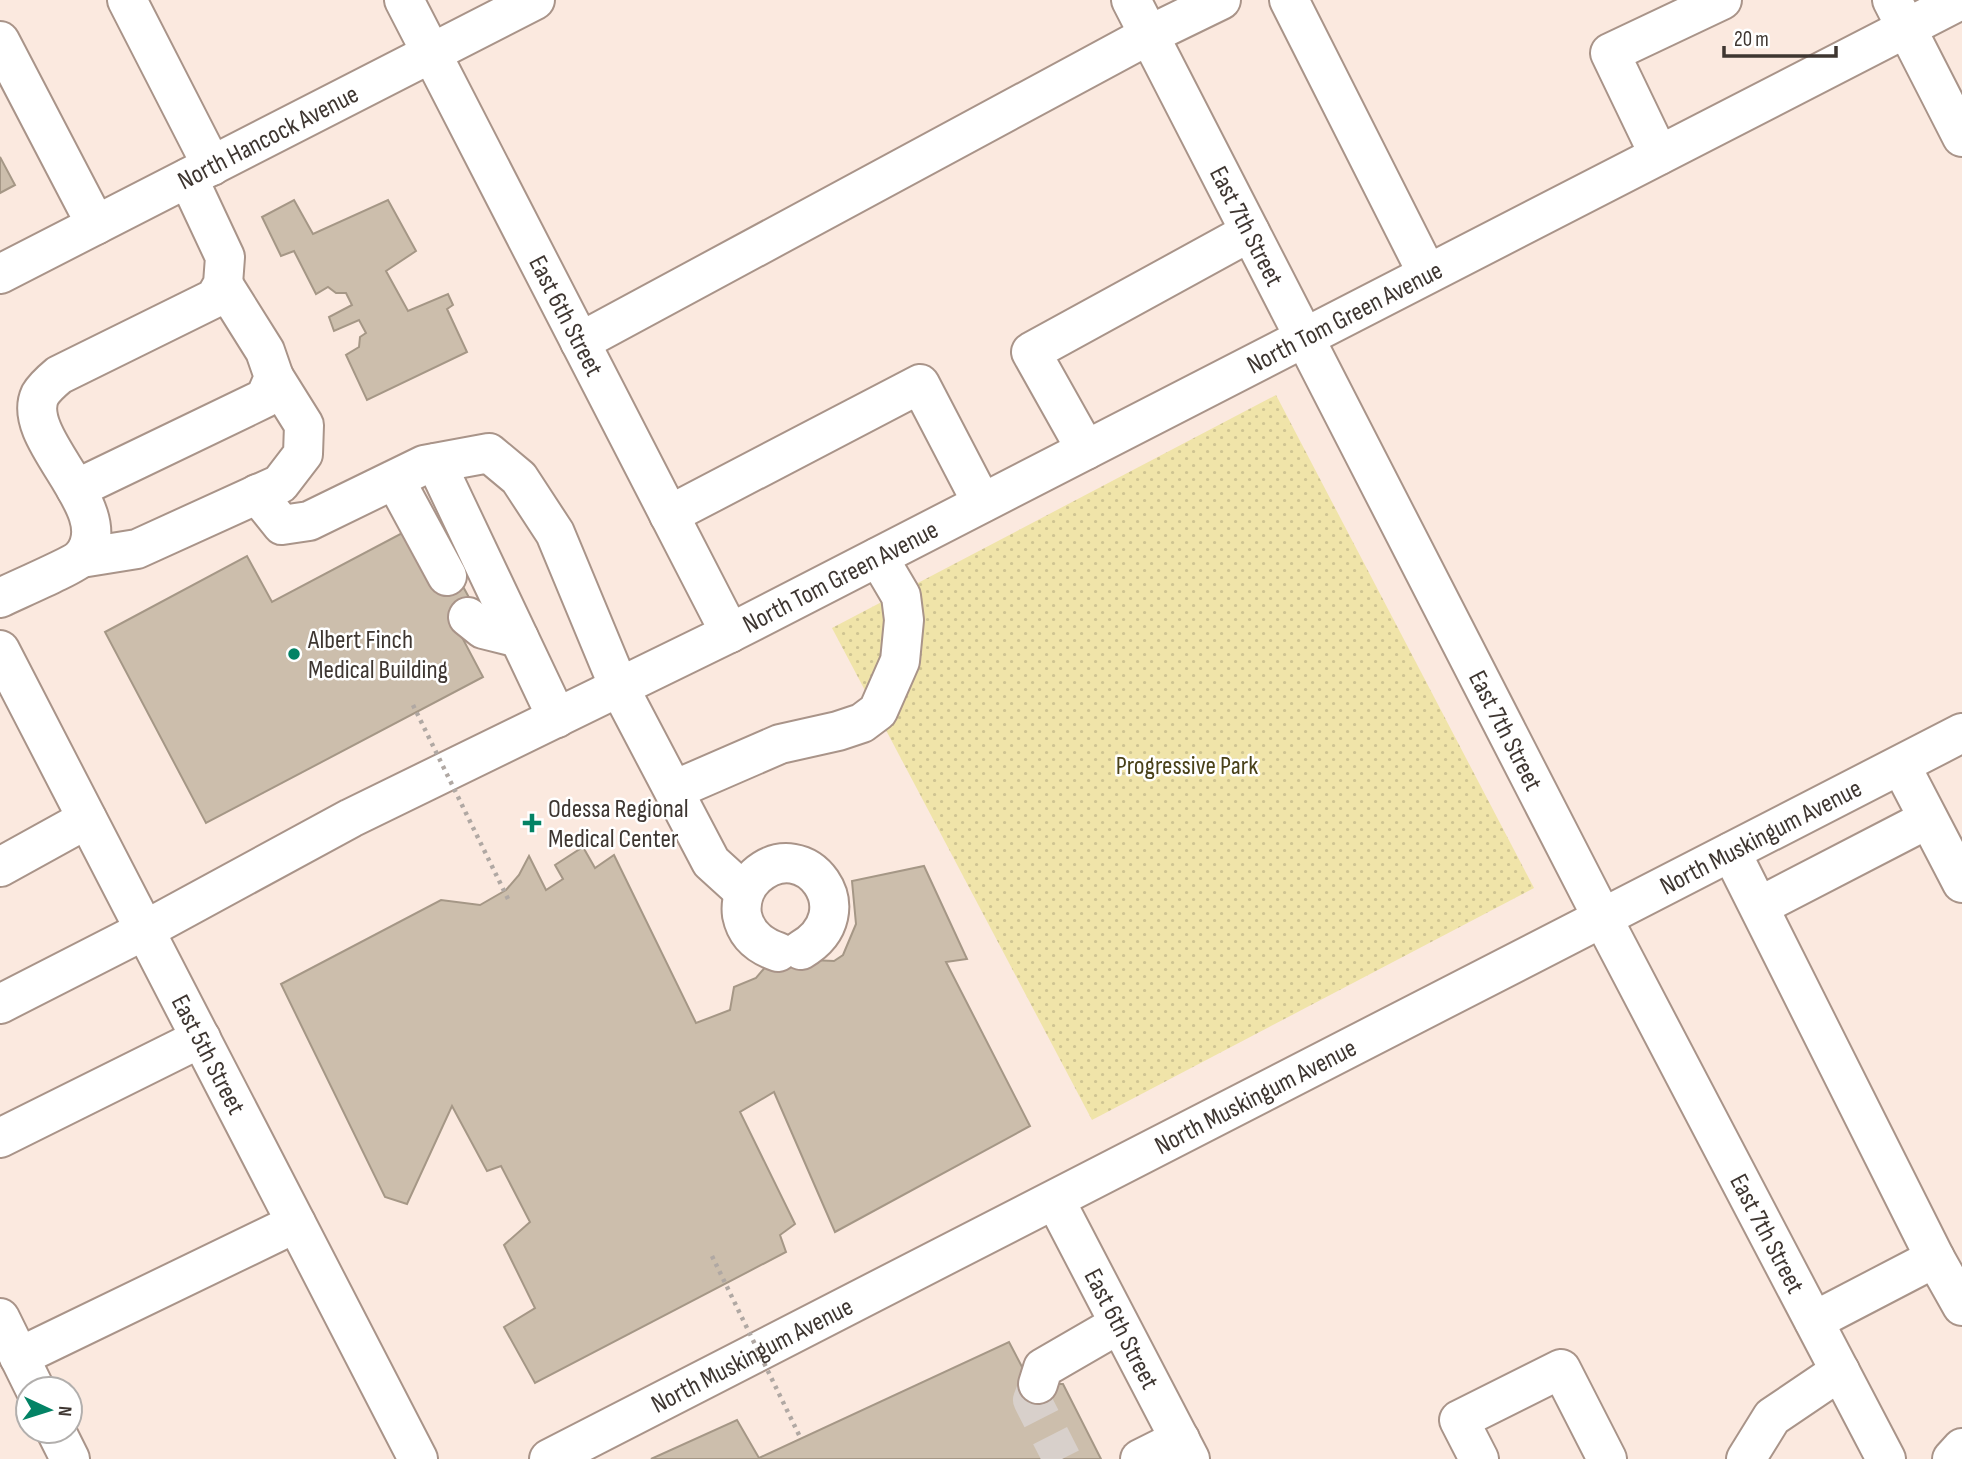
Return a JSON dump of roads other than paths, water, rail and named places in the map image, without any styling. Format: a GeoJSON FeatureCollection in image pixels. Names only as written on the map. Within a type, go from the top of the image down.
{"type":"FeatureCollection","features":[{"type":"Feature","properties":{"kind":"street"},"geometry":{"type":"LineString","coordinates":[[81,558],[91,538],[90,516],[37,420],[40,395],[59,375],[215,298],[223,285],[225,257],[200,172],[127,0]]}},
{"type":"Feature","properties":{"kind":"street","name":"East 6th Street"},"geometry":{"type":"LineString","coordinates":[[404,0],[730,633]]}},
{"type":"Feature","properties":{"kind":"street","name":"North Hancock Avenue"},"geometry":{"type":"LineString","coordinates":[[0,274],[535,0]]}},
{"type":"Feature","properties":{"kind":"street","name":"East 7th Street"},"geometry":{"type":"LineString","coordinates":[[1131,0],[1603,919],[1886,1459]]}},
{"type":"Feature","properties":{"kind":"street"},"geometry":{"type":"LineString","coordinates":[[580,342],[1149,35],[1221,0]]}},
{"type":"Feature","properties":{"kind":"street"},"geometry":{"type":"LineString","coordinates":[[1289,0],[1427,274]]}},
{"type":"Feature","properties":{"kind":"street"},"geometry":{"type":"LineString","coordinates":[[1659,155],[1610,53],[1722,0]]}},
{"type":"Feature","properties":{"kind":"street","name":"North Tom Green Avenue"},"geometry":{"type":"LineString","coordinates":[[145,930],[351,817],[730,633],[1659,155],[1899,14],[1961,0]]}},
{"type":"Feature","properties":{"kind":"street"},"geometry":{"type":"LineString","coordinates":[[1899,14],[1962,137]]}},
{"type":"Feature","properties":{"kind":"street"},"geometry":{"type":"LineString","coordinates":[[0,41],[96,225]]}},
{"type":"Feature","properties":{"kind":"street"},"geometry":{"type":"LineString","coordinates":[[1086,450],[1031,352],[1250,232]]}},
{"type":"Feature","properties":{"kind":"street"},"geometry":{"type":"LineString","coordinates":[[0,598],[81,558],[137,549],[280,484],[303,454],[304,425],[274,377],[265,351],[223,285]]}},
{"type":"Feature","properties":{"kind":"street"},"geometry":{"type":"LineString","coordinates":[[76,489],[265,398],[274,377]]}},
{"type":"Feature","properties":{"kind":"street"},"geometry":{"type":"LineString","coordinates":[[669,515],[920,384],[982,503]]}},
{"type":"Feature","properties":{"kind":"street"},"geometry":{"type":"LineString","coordinates":[[257,494],[282,525],[309,522],[424,465],[489,453],[519,478],[555,533],[619,687],[711,862],[744,892]]}},
{"type":"Feature","properties":{"kind":"street"},"geometry":{"type":"LineString","coordinates":[[436,463],[557,718]]}},
{"type":"Feature","properties":{"kind":"street"},"geometry":{"type":"LineString","coordinates":[[395,480],[447,576]]}},
{"type":"Feature","properties":{"kind":"street"},"geometry":{"type":"LineString","coordinates":[[674,790],[780,744],[862,723],[878,711],[900,661],[904,621],[901,596],[878,557]]}},
{"type":"Feature","properties":{"kind":"street"},"geometry":{"type":"LineString","coordinates":[[468,617],[483,629],[519,638]]}},
{"type":"Feature","properties":{"kind":"street","name":"East 5th Street"},"geometry":{"type":"LineString","coordinates":[[0,650],[418,1459]]}},
{"type":"Feature","properties":{"kind":"street","name":"North Muskingum Avenue"},"geometry":{"type":"LineString","coordinates":[[549,1459],[1962,733]]}},
{"type":"Feature","properties":{"kind":"street"},"geometry":{"type":"LineString","coordinates":[[1901,766],[1943,829],[1962,883]]}},
{"type":"Feature","properties":{"kind":"street"},"geometry":{"type":"LineString","coordinates":[[0,867],[88,819]]}},
{"type":"Feature","properties":{"kind":"street"},"geometry":{"type":"LineString","coordinates":[[1760,906],[1943,829]]}},
{"type":"Feature","properties":{"kind":"street"},"geometry":{"type":"LineString","coordinates":[[1731,852],[1962,1306]]}},
{"type":"Feature","properties":{"kind":"street"},"geometry":{"type":"LineString","coordinates":[[792,863],[806,867],[818,876],[828,895],[829,918],[824,931],[814,942],[790,951],[766,948],[747,930],[743,917],[744,892],[752,879],[763,869],[792,863]]}},
{"type":"Feature","properties":{"kind":"street"},"geometry":{"type":"LineString","coordinates":[[0,1004],[145,930]]}},
{"type":"Feature","properties":{"kind":"street"},"geometry":{"type":"LineString","coordinates":[[0,1139],[201,1038]]}},
{"type":"Feature","properties":{"kind":"street","name":"East 6th Street"},"geometry":{"type":"LineString","coordinates":[[1055,1200],[1185,1449]]}},
{"type":"Feature","properties":{"kind":"street"},"geometry":{"type":"LineString","coordinates":[[0,1318],[27,1373],[296,1223]]}},
{"type":"Feature","properties":{"kind":"street"},"geometry":{"type":"LineString","coordinates":[[1814,1321],[1936,1258]]}},
{"type":"Feature","properties":{"kind":"street"},"geometry":{"type":"LineString","coordinates":[[1038,1384],[1043,1368],[1119,1324]]}},
{"type":"Feature","properties":{"kind":"street"},"geometry":{"type":"LineString","coordinates":[[1479,1459],[1459,1420],[1561,1369],[1607,1459]]}},
{"type":"Feature","properties":{"kind":"street"},"geometry":{"type":"LineString","coordinates":[[1746,1459],[1772,1416],[1840,1371]]}},
{"type":"Feature","properties":{"kind":"street"},"geometry":{"type":"LineString","coordinates":[[1952,1459],[1962,1448]]}},
{"type":"Feature","properties":{"kind":"street"},"geometry":{"type":"LineString","coordinates":[[1140,1459],[1185,1449]]}},
{"type":"Feature","properties":{"kind":"tunnel"},"geometry":{"type":"LineString","coordinates":[[1038,1384],[1032,1400],[1062,1459]]}},
{"type":"Feature","properties":{"kind":"place","name":"Albert Finch Medical Building"},"geometry":{"type":"Point","coordinates":[294,654]}},
{"type":"Feature","properties":{"kind":"place","name":"Odessa Regional Medical Center"},"geometry":{"type":"Point","coordinates":[532,823]}},
{"type":"Feature","properties":{"kind":"park label","name":"Progressive Park"},"geometry":{"type":"Point","coordinates":[1187,765]}}]}
